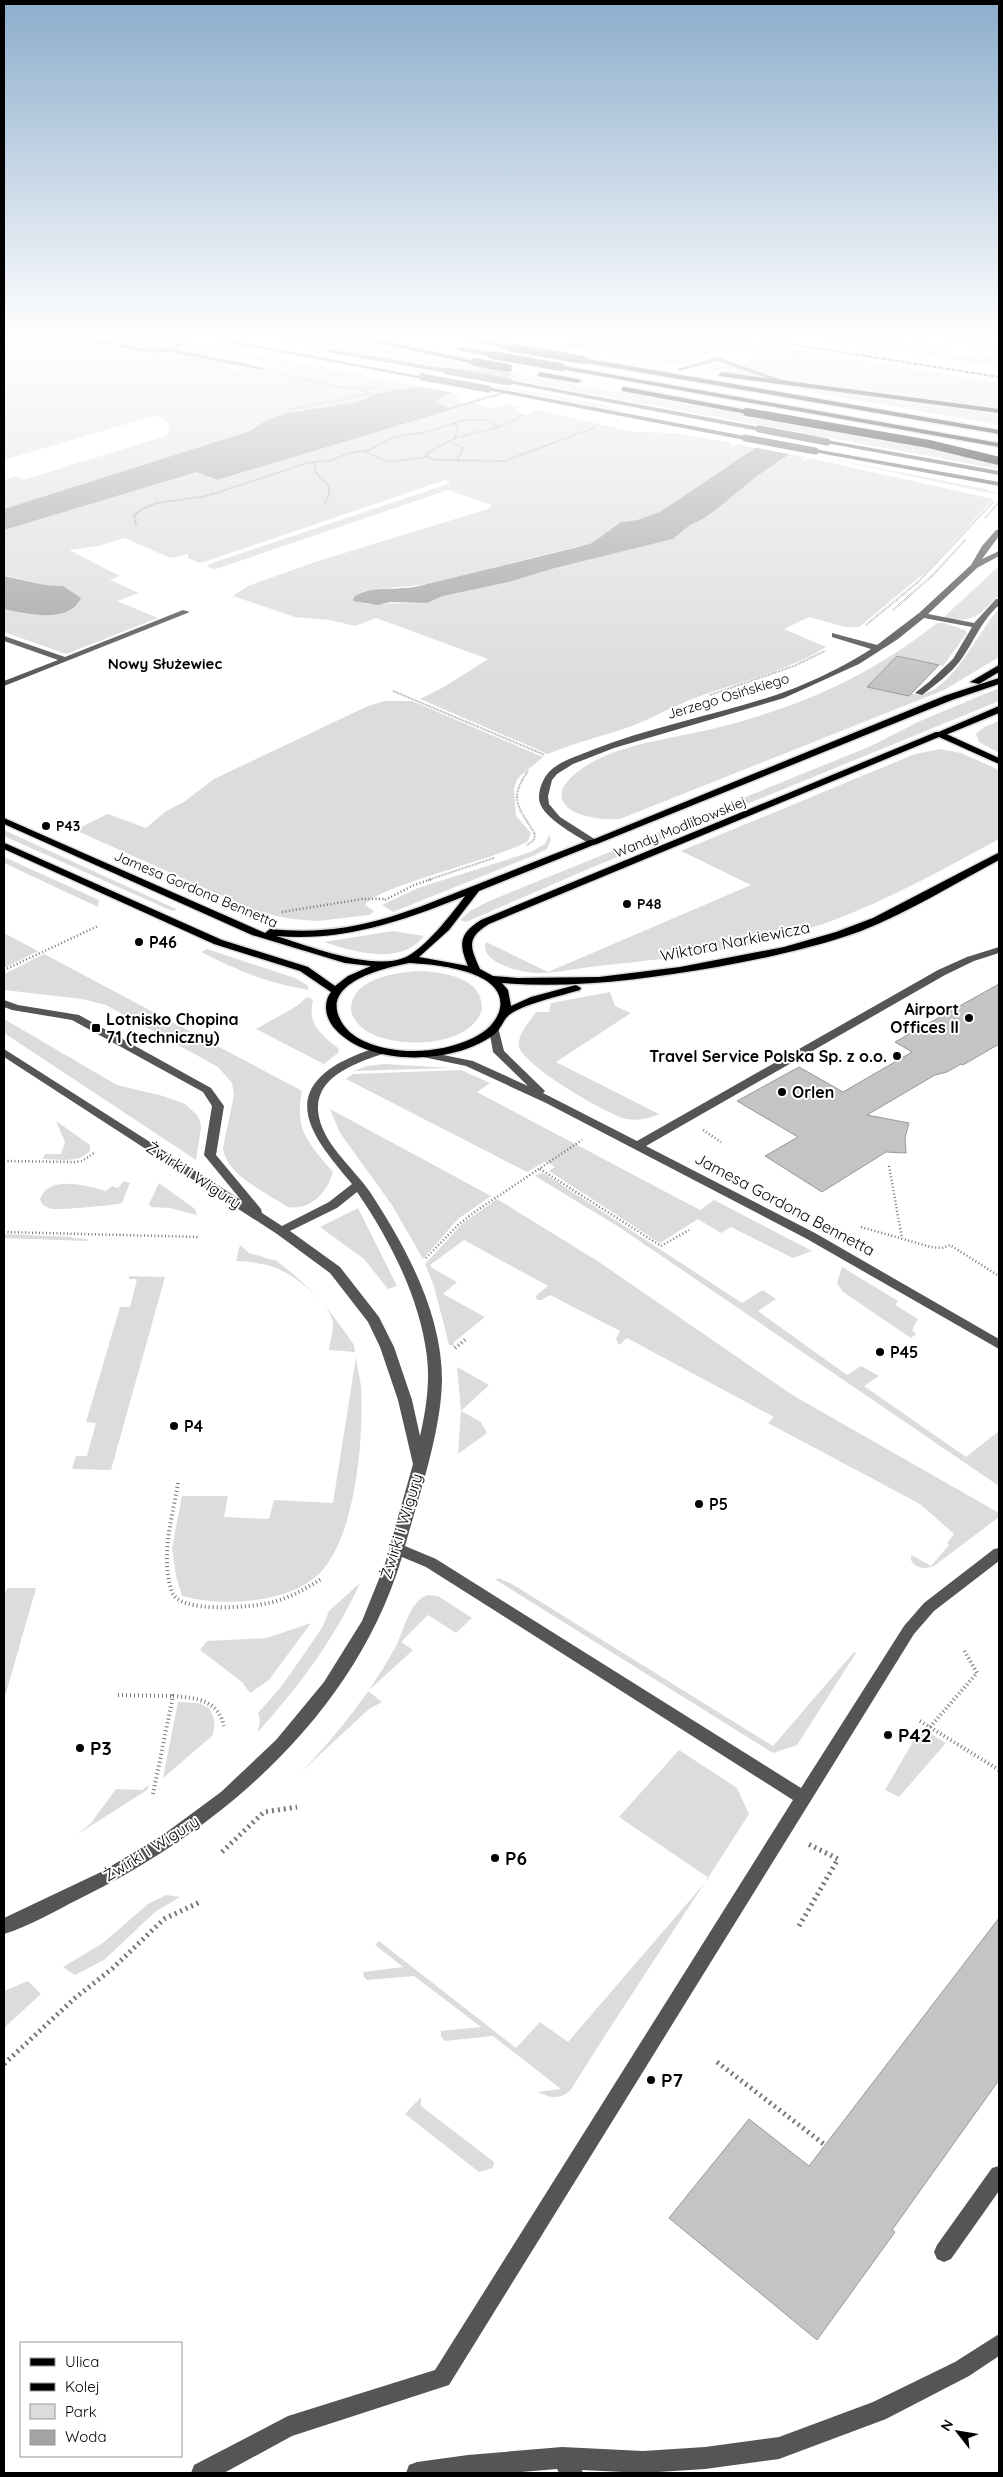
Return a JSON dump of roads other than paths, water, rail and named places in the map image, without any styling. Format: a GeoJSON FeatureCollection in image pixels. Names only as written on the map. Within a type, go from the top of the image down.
{"type":"FeatureCollection","features":[{"type":"Feature","properties":{"kind":"highway"},"geometry":{"type":"LineString","coordinates":[[972,455],[999,461]]}},
{"type":"Feature","properties":{"kind":"highway"},"geometry":{"type":"LineString","coordinates":[[948,698],[999,668]]}},
{"type":"Feature","properties":{"kind":"highway"},"geometry":{"type":"LineString","coordinates":[[593,842],[948,698],[999,681]]}},
{"type":"Feature","properties":{"kind":"highway"},"geometry":{"type":"LineString","coordinates":[[939,734],[999,709]]}},
{"type":"Feature","properties":{"kind":"main road","name":"Wandy Modlibowskiej"},"geometry":{"type":"LineString","coordinates":[[475,970],[467,951],[466,942],[474,930],[485,922],[939,734]]}},
{"type":"Feature","properties":{"kind":"main road"},"geometry":{"type":"LineString","coordinates":[[939,734],[999,761]]}},
{"type":"Feature","properties":{"kind":"main road","name":"Jamesa Gordona Bennetta"},"geometry":{"type":"LineString","coordinates":[[4,820],[241,927],[289,944],[349,961],[383,965]]}},
{"type":"Feature","properties":{"kind":"main road","name":"Wandy Modlibowskiej"},"geometry":{"type":"LineString","coordinates":[[241,927],[300,935],[335,934],[395,921],[593,842]]}},
{"type":"Feature","properties":{"kind":"main road"},"geometry":{"type":"LineString","coordinates":[[4,846],[218,942],[304,969],[337,992]]}},
{"type":"Feature","properties":{"kind":"main road","name":"Wiktora Narkiewicza"},"geometry":{"type":"LineString","coordinates":[[490,979],[549,984],[607,980],[731,961],[824,940],[860,927],[908,904],[999,856]]}},
{"type":"Feature","properties":{"kind":"main road"},"geometry":{"type":"LineString","coordinates":[[409,960],[421,952],[449,920],[461,911],[475,889]]}},
{"type":"Feature","properties":{"kind":"main road"},"geometry":{"type":"LineString","coordinates":[[409,960],[443,962],[475,970],[490,979],[502,991],[504,1014],[494,1029],[466,1046],[423,1054],[381,1051],[350,1038],[336,1025],[331,1011],[331,1004],[337,992],[352,977],[383,965],[409,960]]}},
{"type":"Feature","properties":{"kind":"main road","name":"Wiktora Narkiewicza"},"geometry":{"type":"LineString","coordinates":[[504,1014],[535,999],[607,980]]}},
{"type":"Feature","properties":{"kind":"street"},"geometry":{"type":"LineString","coordinates":[[835,455],[999,484]]}},
{"type":"Feature","properties":{"kind":"street"},"geometry":{"type":"LineString","coordinates":[[897,455],[999,473]]}},
{"type":"Feature","properties":{"kind":"street","name":"Jerzego Osińskiego"},"geometry":{"type":"LineString","coordinates":[[593,842],[557,818],[544,804],[544,788],[548,780],[561,767],[611,746],[781,696],[836,672],[878,648],[922,616],[974,566],[985,548],[999,532]]}},
{"type":"Feature","properties":{"kind":"street","name":"Jerzego Osińskiego"},"geometry":{"type":"LineString","coordinates":[[974,566],[999,553]]}},
{"type":"Feature","properties":{"kind":"street"},"geometry":{"type":"LineString","coordinates":[[919,693],[932,684],[956,660],[978,626],[981,618],[999,601]]}},
{"type":"Feature","properties":{"kind":"street"},"geometry":{"type":"LineString","coordinates":[[4,684],[186,612]]}},
{"type":"Feature","properties":{"kind":"street"},"geometry":{"type":"LineString","coordinates":[[922,616],[978,626]]}},
{"type":"Feature","properties":{"kind":"street"},"geometry":{"type":"LineString","coordinates":[[835,635],[878,648]]}},
{"type":"Feature","properties":{"kind":"street"},"geometry":{"type":"LineString","coordinates":[[4,638],[66,660]]}},
{"type":"Feature","properties":{"kind":"street"},"geometry":{"type":"LineString","coordinates":[[637,1146],[775,1068],[811,1045],[948,970],[999,950]]}},
{"type":"Feature","properties":{"kind":"street"},"geometry":{"type":"LineString","coordinates":[[4,1003],[16,1008],[75,1017],[207,1090],[218,1106],[210,1156],[234,1182],[261,1218]]}},
{"type":"Feature","properties":{"kind":"street","name":"Jamesa Gordona Bennetta"},"geometry":{"type":"LineString","coordinates":[[494,1029],[500,1052],[550,1101]]}},
{"type":"Feature","properties":{"kind":"street"},"geometry":{"type":"LineString","coordinates":[[381,1051],[340,1067],[319,1088],[312,1109],[320,1132],[336,1157],[358,1185],[397,1245],[428,1323],[436,1377],[432,1420],[419,1466]]}},
{"type":"Feature","properties":{"kind":"street","name":"Żwirki i Wigury"},"geometry":{"type":"LineString","coordinates":[[4,1052],[281,1231],[335,1270],[374,1320],[387,1347],[406,1400],[419,1466],[397,1550],[370,1620],[342,1670],[313,1710],[277,1751],[239,1787],[165,1843],[76,1893],[4,1926]]}},
{"type":"Feature","properties":{"kind":"street","name":"Jamesa Gordona Bennetta"},"geometry":{"type":"LineString","coordinates":[[423,1054],[469,1063],[550,1101],[812,1236],[999,1345]]}},
{"type":"Feature","properties":{"kind":"street"},"geometry":{"type":"LineString","coordinates":[[281,1231],[333,1205],[358,1185]]}},
{"type":"Feature","properties":{"kind":"street"},"geometry":{"type":"LineString","coordinates":[[397,1550],[431,1563],[802,1797]]}},
{"type":"Feature","properties":{"kind":"street"},"geometry":{"type":"LineString","coordinates":[[202,2473],[288,2427],[442,2378],[584,2156],[802,1797],[910,1630],[929,1607],[999,1553]]}},
{"type":"Feature","properties":{"kind":"street"},"geometry":{"type":"LineString","coordinates":[[944,2252],[999,2175]]}},
{"type":"Feature","properties":{"kind":"street"},"geometry":{"type":"LineString","coordinates":[[418,2473],[468,2466],[567,2466],[706,2458],[779,2448],[878,2411],[962,2368],[999,2344]]}},
{"type":"Feature","properties":{"kind":"water"},"geometry":{"type":"Polygon","coordinates":[[[176,455],[302,455],[217,480],[197,472],[4,530],[4,509],[176,455]]]}},
{"type":"Feature","properties":{"kind":"water"},"geometry":{"type":"Polygon","coordinates":[[[745,455],[789,455],[757,476],[722,505],[703,519],[690,525],[673,539],[555,568],[509,582],[443,596],[427,603],[390,602],[378,605],[353,601],[354,597],[366,591],[419,586],[592,543],[621,522],[637,520],[660,512],[745,455]]]}},
{"type":"Feature","properties":{"kind":"water"},"geometry":{"type":"Polygon","coordinates":[[[4,576],[45,585],[63,586],[81,598],[75,606],[57,614],[35,615],[4,609],[4,576]]]}},
{"type":"Feature","properties":{"kind":"place","name":"P43"},"geometry":{"type":"Point","coordinates":[46,826]}},
{"type":"Feature","properties":{"kind":"place","name":"P48"},"geometry":{"type":"Point","coordinates":[627,904]}},
{"type":"Feature","properties":{"kind":"place","name":"P46"},"geometry":{"type":"Point","coordinates":[139,942]}},
{"type":"Feature","properties":{"kind":"place","name":"Airport Offices II"},"geometry":{"type":"Point","coordinates":[969,1018]}},
{"type":"Feature","properties":{"kind":"place","name":"Lotnisko Chopina 71 (techniczny)"},"geometry":{"type":"Point","coordinates":[96,1028]}},
{"type":"Feature","properties":{"kind":"place","name":"Travel Service Polska Sp. z o.o."},"geometry":{"type":"Point","coordinates":[897,1056]}},
{"type":"Feature","properties":{"kind":"place","name":"Orlen"},"geometry":{"type":"Point","coordinates":[782,1092]}},
{"type":"Feature","properties":{"kind":"place","name":"P45"},"geometry":{"type":"Point","coordinates":[880,1352]}},
{"type":"Feature","properties":{"kind":"place","name":"P4"},"geometry":{"type":"Point","coordinates":[174,1426]}},
{"type":"Feature","properties":{"kind":"place","name":"P5"},"geometry":{"type":"Point","coordinates":[699,1504]}},
{"type":"Feature","properties":{"kind":"place","name":"P42"},"geometry":{"type":"Point","coordinates":[888,1735]}},
{"type":"Feature","properties":{"kind":"place","name":"P3"},"geometry":{"type":"Point","coordinates":[80,1748]}},
{"type":"Feature","properties":{"kind":"place","name":"P6"},"geometry":{"type":"Point","coordinates":[495,1858]}},
{"type":"Feature","properties":{"kind":"place","name":"P7"},"geometry":{"type":"Point","coordinates":[651,2080]}},
{"type":"Feature","properties":{"kind":"district","name":"Nowy Służewiec"},"geometry":{"type":"Point","coordinates":[165,664]}}]}
